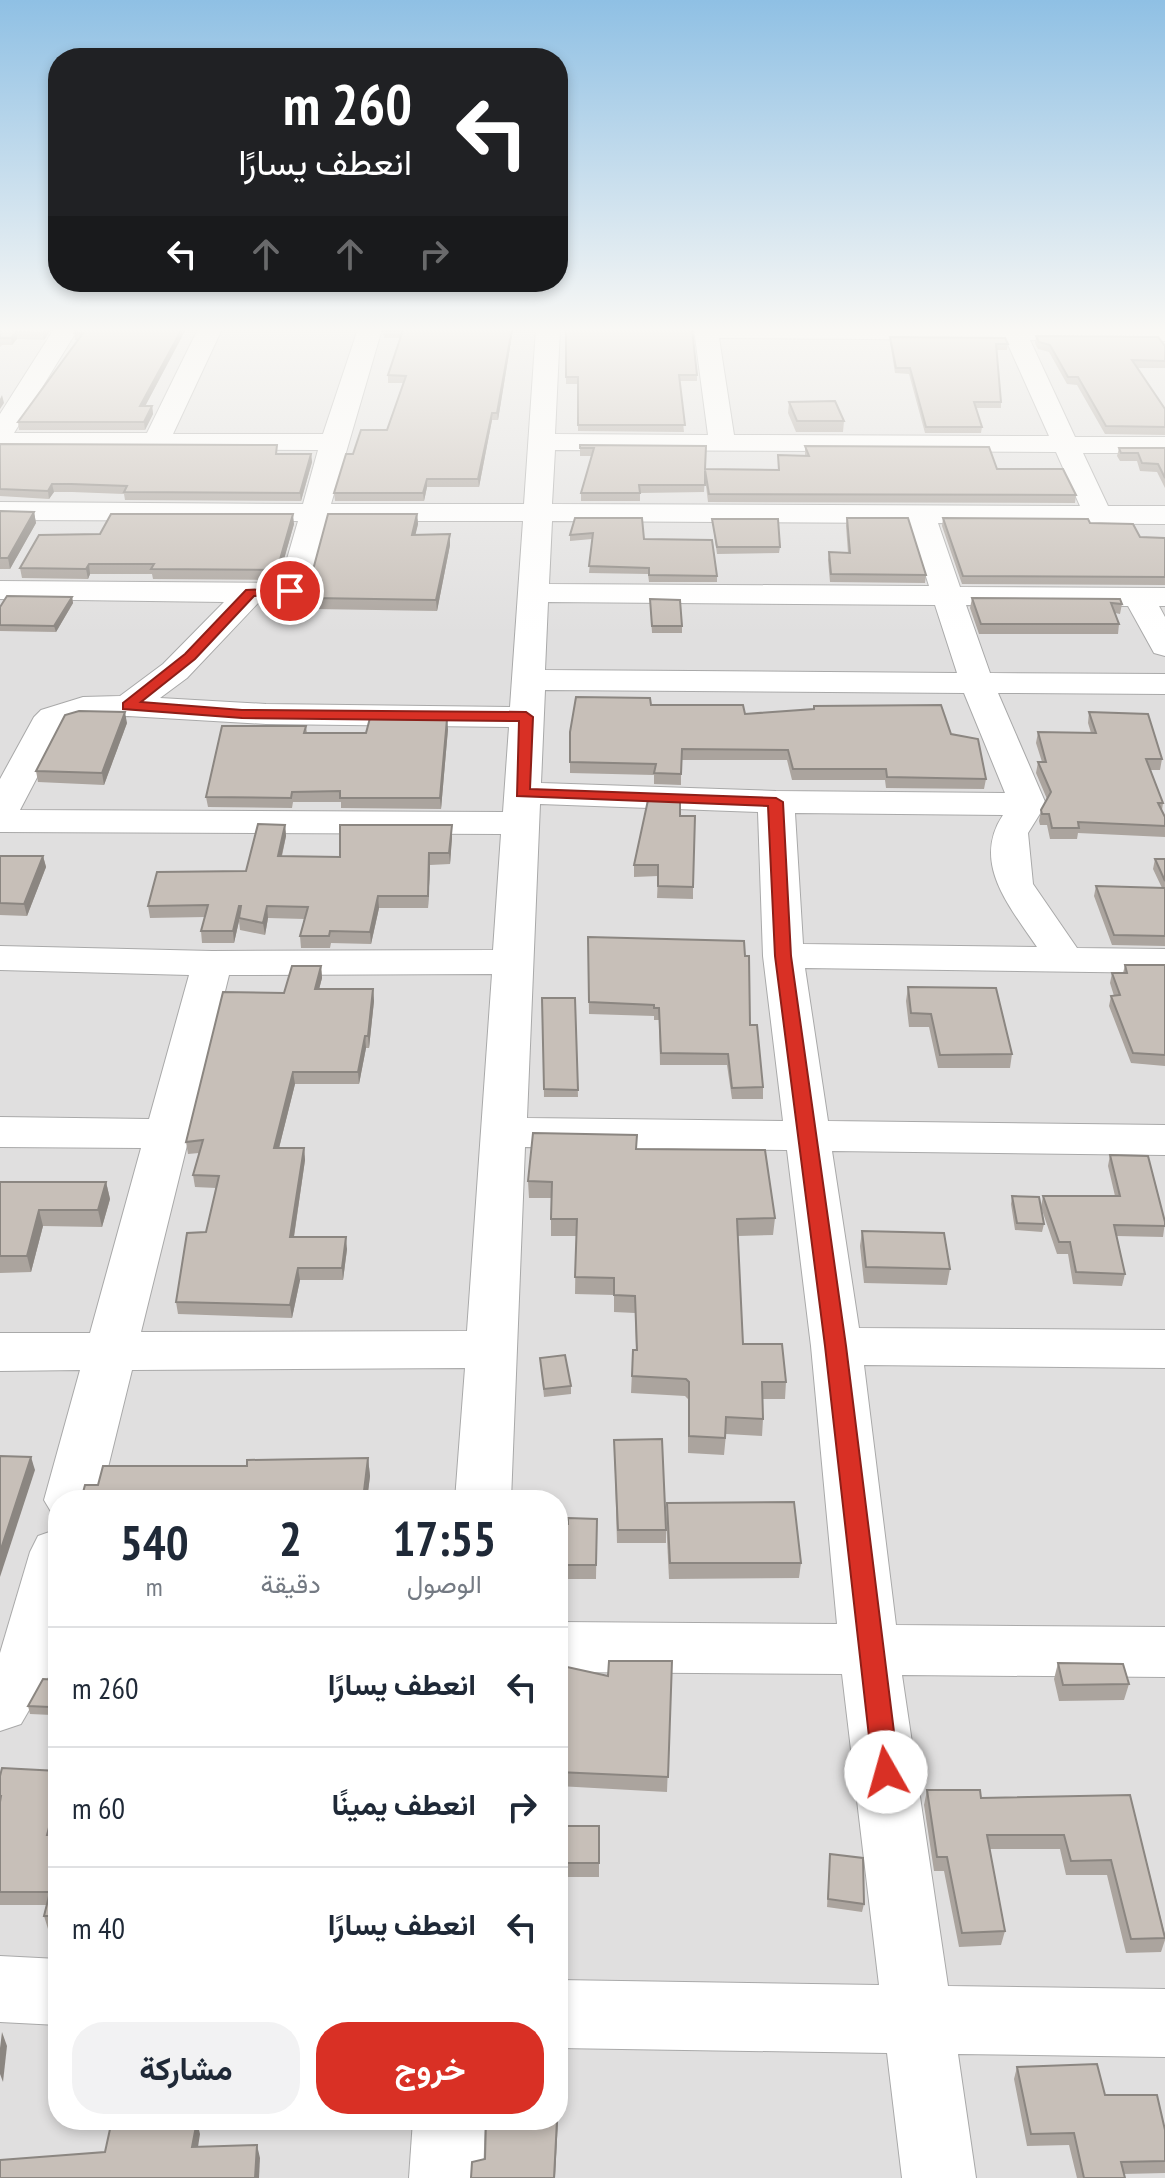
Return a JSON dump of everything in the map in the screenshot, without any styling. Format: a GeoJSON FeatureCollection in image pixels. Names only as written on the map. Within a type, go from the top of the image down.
{"type":"FeatureCollection","features":[{"type":"Feature","properties":{"kind":"street"},"geometry":{"type":"LineString","coordinates":[[156,442],[161,431]]}},
{"type":"Feature","properties":{"kind":"street"},"geometry":{"type":"LineString","coordinates":[[0,590],[250,593],[294,589],[338,431]]}},
{"type":"Feature","properties":{"kind":"street"},"geometry":{"type":"LineString","coordinates":[[484,1490],[542,431]]}},
{"type":"Feature","properties":{"kind":"street"},"geometry":{"type":"LineString","coordinates":[[720,431],[722,443]]}},
{"type":"Feature","properties":{"kind":"street"},"geometry":{"type":"LineString","coordinates":[[1058,431],[1098,515]]}},
{"type":"Feature","properties":{"kind":"street"},"geometry":{"type":"LineString","coordinates":[[0,441],[334,442]]}},
{"type":"Feature","properties":{"kind":"street"},"geometry":{"type":"LineString","coordinates":[[541,442],[1165,445]]}},
{"type":"Feature","properties":{"kind":"street"},"geometry":{"type":"LineString","coordinates":[[0,511],[1165,515]]}},
{"type":"Feature","properties":{"kind":"street"},"geometry":{"type":"LineString","coordinates":[[921,515],[976,681],[1028,804]]}},
{"type":"Feature","properties":{"kind":"street"},"geometry":{"type":"LineString","coordinates":[[128,706],[185,661],[250,593]]}},
{"type":"Feature","properties":{"kind":"street"},"geometry":{"type":"LineString","coordinates":[[533,593],[1152,597],[1165,646]]}},
{"type":"Feature","properties":{"kind":"street"},"geometry":{"type":"LineString","coordinates":[[0,814],[40,734],[53,717],[83,707],[128,706],[237,714],[527,698],[976,681],[1165,684]]}},
{"type":"Feature","properties":{"kind":"street"},"geometry":{"type":"LineString","coordinates":[[0,821],[776,802],[1028,804]]}},
{"type":"Feature","properties":{"kind":"street"},"geometry":{"type":"LineString","coordinates":[[776,802],[783,956],[836,1346],[869,1650],[939,2178]]}},
{"type":"Feature","properties":{"kind":"street"},"geometry":{"type":"LineString","coordinates":[[1028,804],[1009,833],[1014,884],[1066,961]]}},
{"type":"Feature","properties":{"kind":"street"},"geometry":{"type":"LineString","coordinates":[[783,956],[1165,961]]}},
{"type":"Feature","properties":{"kind":"street"},"geometry":{"type":"LineString","coordinates":[[0,958],[212,963],[513,962]]}},
{"type":"Feature","properties":{"kind":"street"},"geometry":{"type":"LineString","coordinates":[[75,1490],[212,963]]}},
{"type":"Feature","properties":{"kind":"street"},"geometry":{"type":"LineString","coordinates":[[0,1132],[166,1134]]}},
{"type":"Feature","properties":{"kind":"street"},"geometry":{"type":"LineString","coordinates":[[504,1132],[1165,1140]]}},
{"type":"Feature","properties":{"kind":"street"},"geometry":{"type":"LineString","coordinates":[[836,1346],[1165,1349]]}},
{"type":"Feature","properties":{"kind":"street"},"geometry":{"type":"LineString","coordinates":[[0,1352],[492,1349]]}},
{"type":"Feature","properties":{"kind":"street"},"geometry":{"type":"LineString","coordinates":[[0,1705],[15,1656],[48,1576]]}},
{"type":"Feature","properties":{"kind":"street"},"geometry":{"type":"LineString","coordinates":[[568,1647],[1165,1652]]}},
{"type":"Feature","properties":{"kind":"street"},"geometry":{"type":"LineString","coordinates":[[0,1989],[48,1991]]}},
{"type":"Feature","properties":{"kind":"street"},"geometry":{"type":"LineString","coordinates":[[568,2014],[1165,2023]]}},
{"type":"Feature","properties":{"kind":"street"},"geometry":{"type":"LineString","coordinates":[[446,2178],[448,2130]]}},
{"type":"Feature","properties":{"kind":"shaded area"},"geometry":{"type":"Polygon","coordinates":[[[0,431],[1165,431],[1165,2178],[0,2178],[0,431]]]}},
{"type":"Feature","properties":{"kind":"building"},"geometry":{"type":"Polygon","coordinates":[[[361,431],[488,431],[478,479],[427,479],[423,493],[334,493],[346,454],[353,454],[361,431]]]}},
{"type":"Feature","properties":{"kind":"building"},"geometry":{"type":"Polygon","coordinates":[[[0,444],[277,445],[276,454],[311,454],[300,493],[124,492],[127,486],[71,484],[52,484],[48,491],[0,489],[0,444]]]}},
{"type":"Feature","properties":{"kind":"building"},"geometry":{"type":"Polygon","coordinates":[[[580,445],[706,446],[705,469],[779,470],[778,455],[809,456],[805,446],[989,447],[997,469],[1063,469],[1076,495],[709,494],[705,470],[705,485],[639,485],[640,493],[581,493],[594,448],[580,448],[580,445]]]}},
{"type":"Feature","properties":{"kind":"building"},"geometry":{"type":"Polygon","coordinates":[[[1119,448],[1165,448],[1165,478],[1158,464],[1142,463],[1138,453],[1121,453],[1119,448]]]}},
{"type":"Feature","properties":{"kind":"building"},"geometry":{"type":"Polygon","coordinates":[[[0,511],[34,512],[8,558],[0,558],[0,511]]]}},
{"type":"Feature","properties":{"kind":"building"},"geometry":{"type":"Polygon","coordinates":[[[111,514],[293,514],[277,570],[151,569],[154,564],[89,564],[86,569],[20,568],[39,535],[100,534],[111,514]]]}},
{"type":"Feature","properties":{"kind":"building"},"geometry":{"type":"Polygon","coordinates":[[[328,514],[417,514],[412,535],[450,534],[436,600],[314,598],[321,581],[310,581],[328,514]]]}},
{"type":"Feature","properties":{"kind":"building"},"geometry":{"type":"Polygon","coordinates":[[[575,518],[642,518],[644,539],[712,540],[717,576],[649,575],[649,568],[589,566],[593,533],[570,535],[575,518]]]}},
{"type":"Feature","properties":{"kind":"building"},"geometry":{"type":"Polygon","coordinates":[[[847,518],[908,518],[926,575],[831,574],[829,552],[850,553],[847,518]]]}},
{"type":"Feature","properties":{"kind":"building"},"geometry":{"type":"Polygon","coordinates":[[[943,518],[1088,519],[1090,523],[1133,524],[1140,537],[1165,538],[1165,577],[963,576],[943,518]]]}},
{"type":"Feature","properties":{"kind":"building"},"geometry":{"type":"Polygon","coordinates":[[[712,519],[778,519],[780,547],[717,547],[712,519]]]}},
{"type":"Feature","properties":{"kind":"building"},"geometry":{"type":"Polygon","coordinates":[[[7,596],[72,597],[54,626],[0,625],[0,607],[7,596]]]}},
{"type":"Feature","properties":{"kind":"building"},"geometry":{"type":"Polygon","coordinates":[[[972,598],[1120,599],[1122,604],[1111,603],[1119,624],[981,624],[972,598]]]}},
{"type":"Feature","properties":{"kind":"building"},"geometry":{"type":"Polygon","coordinates":[[[650,599],[680,600],[682,626],[652,626],[650,599]]]}},
{"type":"Feature","properties":{"kind":"building"},"geometry":{"type":"Polygon","coordinates":[[[576,697],[650,698],[651,705],[743,705],[745,714],[814,709],[814,706],[941,705],[951,734],[978,739],[986,779],[887,777],[886,769],[793,769],[788,750],[682,749],[681,774],[654,773],[656,764],[570,762],[570,732],[576,697]]]}},
{"type":"Feature","properties":{"kind":"building"},"geometry":{"type":"Polygon","coordinates":[[[79,711],[125,712],[102,773],[36,771],[65,715],[79,711]]]}},
{"type":"Feature","properties":{"kind":"building"},"geometry":{"type":"Polygon","coordinates":[[[1089,712],[1148,714],[1162,759],[1146,759],[1163,803],[1158,803],[1165,817],[1165,826],[1078,822],[1079,828],[1052,828],[1049,814],[1042,814],[1041,810],[1051,792],[1038,762],[1046,762],[1038,732],[1096,733],[1089,712]]]}},
{"type":"Feature","properties":{"kind":"building"},"geometry":{"type":"Polygon","coordinates":[[[370,718],[447,719],[440,798],[340,798],[340,791],[292,792],[291,798],[206,797],[222,726],[306,726],[304,733],[366,733],[370,718]]]}},
{"type":"Feature","properties":{"kind":"building"},"geometry":{"type":"Polygon","coordinates":[[[648,800],[680,801],[680,816],[695,816],[693,887],[658,886],[658,865],[634,865],[648,800]]]}},
{"type":"Feature","properties":{"kind":"building"},"geometry":{"type":"Polygon","coordinates":[[[258,824],[285,825],[278,856],[340,857],[340,825],[452,825],[449,853],[429,853],[428,896],[378,896],[370,932],[330,931],[329,936],[300,936],[308,907],[267,906],[263,923],[239,918],[239,906],[233,931],[201,931],[208,905],[148,906],[157,872],[246,871],[258,824]]]}},
{"type":"Feature","properties":{"kind":"building"},"geometry":{"type":"Polygon","coordinates":[[[0,856],[43,856],[24,904],[0,903],[0,856]]]}},
{"type":"Feature","properties":{"kind":"building"},"geometry":{"type":"Polygon","coordinates":[[[1155,859],[1165,859],[1165,881],[1155,859]]]}},
{"type":"Feature","properties":{"kind":"building"},"geometry":{"type":"Polygon","coordinates":[[[1096,886],[1165,888],[1165,936],[1114,935],[1096,886]]]}},
{"type":"Feature","properties":{"kind":"building"},"geometry":{"type":"Polygon","coordinates":[[[588,937],[744,941],[745,956],[749,956],[750,1025],[757,1025],[763,1087],[732,1088],[728,1054],[661,1053],[659,1008],[654,1008],[654,1005],[589,1002],[588,937]]]}},
{"type":"Feature","properties":{"kind":"building"},"geometry":{"type":"Polygon","coordinates":[[[1125,965],[1165,965],[1165,1055],[1133,1053],[1111,996],[1120,995],[1112,973],[1127,973],[1125,965]]]}},
{"type":"Feature","properties":{"kind":"building"},"geometry":{"type":"Polygon","coordinates":[[[292,966],[321,966],[315,989],[373,989],[368,1036],[365,1036],[358,1072],[293,1072],[274,1148],[304,1148],[290,1237],[346,1237],[342,1268],[298,1268],[290,1305],[176,1302],[187,1233],[206,1232],[219,1176],[193,1175],[203,1140],[186,1142],[223,992],[284,993],[292,966]]]}},
{"type":"Feature","properties":{"kind":"building"},"geometry":{"type":"Polygon","coordinates":[[[908,987],[996,988],[1012,1054],[940,1055],[931,1014],[911,1013],[908,987]]]}},
{"type":"Feature","properties":{"kind":"building"},"geometry":{"type":"Polygon","coordinates":[[[542,998],[575,998],[578,1090],[544,1089],[542,998]]]}},
{"type":"Feature","properties":{"kind":"building"},"geometry":{"type":"Polygon","coordinates":[[[533,1133],[637,1135],[636,1149],[765,1150],[775,1218],[737,1219],[743,1344],[782,1344],[786,1382],[762,1382],[763,1419],[726,1417],[725,1438],[689,1436],[689,1382],[686,1379],[632,1376],[633,1350],[637,1350],[635,1296],[614,1295],[614,1278],[575,1277],[577,1219],[551,1219],[552,1182],[528,1181],[533,1133]]]}},
{"type":"Feature","properties":{"kind":"building"},"geometry":{"type":"Polygon","coordinates":[[[1110,1155],[1148,1156],[1165,1226],[1114,1225],[1125,1274],[1076,1272],[1070,1242],[1059,1242],[1043,1196],[1120,1196],[1110,1155]]]}},
{"type":"Feature","properties":{"kind":"building"},"geometry":{"type":"Polygon","coordinates":[[[0,1182],[106,1182],[98,1210],[39,1210],[27,1256],[0,1256],[0,1182]]]}},
{"type":"Feature","properties":{"kind":"building"},"geometry":{"type":"Polygon","coordinates":[[[1012,1196],[1039,1197],[1044,1224],[1017,1223],[1012,1196]]]}},
{"type":"Feature","properties":{"kind":"building"},"geometry":{"type":"Polygon","coordinates":[[[862,1231],[944,1233],[950,1269],[866,1267],[862,1231]]]}},
{"type":"Feature","properties":{"kind":"building"},"geometry":{"type":"Polygon","coordinates":[[[565,1355],[571,1386],[544,1389],[540,1358],[565,1355]]]}},
{"type":"Feature","properties":{"kind":"building"},"geometry":{"type":"Polygon","coordinates":[[[662,1439],[666,1530],[618,1530],[614,1440],[662,1439]]]}},
{"type":"Feature","properties":{"kind":"building"},"geometry":{"type":"Polygon","coordinates":[[[0,1456],[31,1457],[0,1552],[0,1456]]]}},
{"type":"Feature","properties":{"kind":"building"},"geometry":{"type":"Polygon","coordinates":[[[368,1458],[364,1490],[84,1490],[85,1485],[98,1485],[103,1466],[247,1466],[247,1460],[368,1458]]]}},
{"type":"Feature","properties":{"kind":"building"},"geometry":{"type":"Polygon","coordinates":[[[794,1502],[801,1563],[670,1563],[667,1503],[794,1502]]]}},
{"type":"Feature","properties":{"kind":"building"},"geometry":{"type":"Polygon","coordinates":[[[568,1518],[597,1519],[596,1565],[568,1565],[568,1518]]]}},
{"type":"Feature","properties":{"kind":"building"},"geometry":{"type":"Polygon","coordinates":[[[609,1661],[672,1661],[668,1777],[568,1772],[568,1667],[608,1676],[609,1661]]]}},
{"type":"Feature","properties":{"kind":"building"},"geometry":{"type":"Polygon","coordinates":[[[1058,1663],[1123,1664],[1129,1684],[1063,1685],[1058,1663]]]}},
{"type":"Feature","properties":{"kind":"building"},"geometry":{"type":"Polygon","coordinates":[[[43,1679],[48,1679],[48,1707],[28,1706],[43,1679]]]}},
{"type":"Feature","properties":{"kind":"building"},"geometry":{"type":"Polygon","coordinates":[[[2,1768],[48,1770],[48,1892],[0,1892],[2,1768]]]}},
{"type":"Feature","properties":{"kind":"building"},"geometry":{"type":"Polygon","coordinates":[[[927,1790],[980,1790],[981,1798],[1130,1795],[1165,1938],[1131,1939],[1111,1860],[1071,1861],[1064,1835],[987,1835],[1005,1931],[962,1933],[947,1857],[937,1857],[927,1790]]]}},
{"type":"Feature","properties":{"kind":"building"},"geometry":{"type":"Polygon","coordinates":[[[568,1826],[599,1826],[599,1863],[568,1863],[568,1826]]]}},
{"type":"Feature","properties":{"kind":"building"},"geometry":{"type":"Polygon","coordinates":[[[830,1854],[863,1858],[864,1904],[828,1899],[830,1854]]]}},
{"type":"Feature","properties":{"kind":"building"},"geometry":{"type":"Polygon","coordinates":[[[1097,2064],[1105,2095],[1157,2095],[1165,2130],[1165,2161],[1121,2162],[1125,2178],[1084,2178],[1074,2133],[1031,2134],[1017,2067],[1097,2064]]]}},
{"type":"Feature","properties":{"kind":"building"},"geometry":{"type":"Polygon","coordinates":[[[110,2130],[195,2130],[192,2147],[257,2145],[255,2178],[0,2178],[0,2160],[105,2152],[110,2130]]]}},
{"type":"Feature","properties":{"kind":"building"},"geometry":{"type":"Polygon","coordinates":[[[486,2130],[556,2130],[554,2178],[471,2178],[472,2162],[485,2159],[486,2130]]]}},
{"type":"Feature","properties":{"kind":"route"},"geometry":{"type":"LineString","coordinates":[[290,591],[250,593],[175,671],[128,706],[242,714],[526,717],[522,793],[776,802],[783,956],[836,1346],[869,1650],[886,1772]]}}]}
